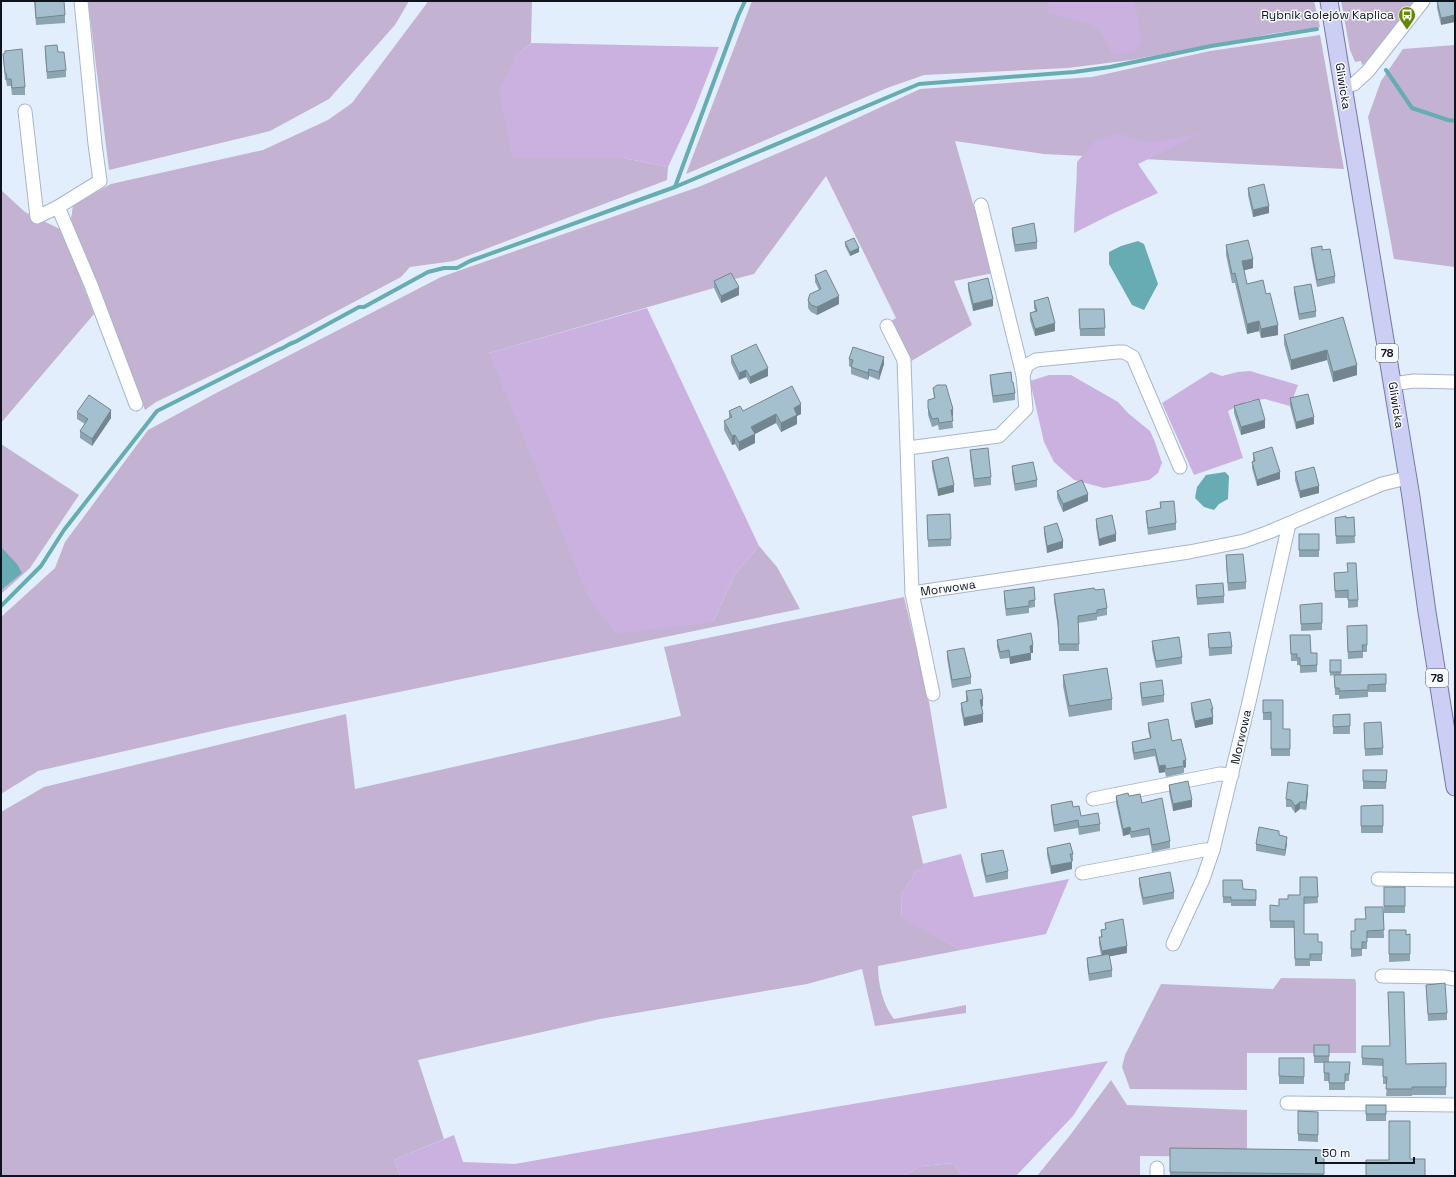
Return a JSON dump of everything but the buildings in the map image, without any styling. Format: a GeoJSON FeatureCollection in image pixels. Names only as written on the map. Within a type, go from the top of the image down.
{"type":"FeatureCollection","features":[{"type":"Feature","properties":{"kind":"main road","name":"Gliwicka"},"geometry":{"type":"LineString","coordinates":[[1329,1],[1408,478],[1426,612],[1455,787]]}},
{"type":"Feature","properties":{"kind":"street"},"geometry":{"type":"LineString","coordinates":[[25,112],[37,217],[58,207],[100,181],[81,1]]}},
{"type":"Feature","properties":{"kind":"street"},"geometry":{"type":"LineString","coordinates":[[1343,87],[1354,84],[1368,71],[1423,1]]}},
{"type":"Feature","properties":{"kind":"street"},"geometry":{"type":"LineString","coordinates":[[908,448],[999,436],[1026,409],[1023,375],[981,205]]}},
{"type":"Feature","properties":{"kind":"street"},"geometry":{"type":"LineString","coordinates":[[58,207],[91,285],[136,404]]}},
{"type":"Feature","properties":{"kind":"street"},"geometry":{"type":"LineString","coordinates":[[888,326],[904,360],[912,593],[933,694]]}},
{"type":"Feature","properties":{"kind":"street"},"geometry":{"type":"LineString","coordinates":[[1023,375],[1027,365],[1036,360],[1117,352],[1124,352],[1133,357],[1180,467]]}},
{"type":"Feature","properties":{"kind":"street"},"geometry":{"type":"LineString","coordinates":[[1392,384],[1414,381],[1455,382]]}},
{"type":"Feature","properties":{"kind":"street","name":"Morwowa"},"geometry":{"type":"LineString","coordinates":[[912,593],[1189,552],[1244,541],[1289,524],[1382,484],[1408,478]]}},
{"type":"Feature","properties":{"kind":"street","name":"Morwowa"},"geometry":{"type":"LineString","coordinates":[[1173,944],[1203,879],[1213,850],[1232,775],[1289,524]]}},
{"type":"Feature","properties":{"kind":"street"},"geometry":{"type":"LineString","coordinates":[[1094,799],[1220,774],[1232,775]]}},
{"type":"Feature","properties":{"kind":"street"},"geometry":{"type":"LineString","coordinates":[[1082,873],[1204,850],[1213,850]]}},
{"type":"Feature","properties":{"kind":"street"},"geometry":{"type":"LineString","coordinates":[[1378,879],[1455,880]]}},
{"type":"Feature","properties":{"kind":"street"},"geometry":{"type":"LineString","coordinates":[[1382,976],[1444,977],[1455,979]]}},
{"type":"Feature","properties":{"kind":"street"},"geometry":{"type":"LineString","coordinates":[[1288,1103],[1455,1105]]}},
{"type":"Feature","properties":{"kind":"shaded area"},"geometry":{"type":"Polygon","coordinates":[[[88,1],[409,1],[395,25],[329,99],[270,131],[109,170],[88,1]]]}},
{"type":"Feature","properties":{"kind":"shaded area"},"geometry":{"type":"Polygon","coordinates":[[[427,1],[532,1],[531,43],[515,57],[512,158],[624,158],[668,167],[667,180],[454,261],[410,267],[401,277],[256,354],[156,402],[145,410],[71,219],[73,205],[111,184],[263,150],[328,120],[352,103],[427,1]]]}},
{"type":"Feature","properties":{"kind":"shaded area"},"geometry":{"type":"Polygon","coordinates":[[[752,1],[1314,1],[1320,27],[1276,33],[1131,60],[1068,68],[924,75],[887,88],[686,174],[752,1]]]}},
{"type":"Feature","properties":{"kind":"shaded area"},"geometry":{"type":"Polygon","coordinates":[[[1048,1],[1133,1],[1137,12],[1141,41],[1135,51],[1112,55],[1102,34],[1092,25],[1047,13],[1048,1]]]}},
{"type":"Feature","properties":{"kind":"shaded area"},"geometry":{"type":"Polygon","coordinates":[[[1341,1],[1414,1],[1411,7],[1367,63],[1362,65],[1361,61],[1355,62],[1350,50],[1341,1]]]}},
{"type":"Feature","properties":{"kind":"shaded area"},"geometry":{"type":"Polygon","coordinates":[[[1320,35],[1344,169],[1044,154],[955,141],[993,273],[954,281],[972,325],[908,363],[891,321],[896,318],[826,176],[754,274],[731,280],[714,288],[489,353],[713,622],[735,574],[759,546],[777,567],[800,609],[230,727],[38,771],[1,794],[1,617],[55,568],[65,542],[148,430],[220,391],[441,277],[701,186],[816,137],[920,89],[1092,77],[1210,51],[1320,35]]]}},
{"type":"Feature","properties":{"kind":"shaded area"},"geometry":{"type":"Polygon","coordinates":[[[531,43],[719,47],[694,111],[668,167],[624,158],[512,158],[499,90],[515,57],[531,43]]]}},
{"type":"Feature","properties":{"kind":"shaded area"},"geometry":{"type":"Polygon","coordinates":[[[1455,45],[1455,267],[1394,259],[1368,117],[1381,81],[1403,49],[1455,45]]]}},
{"type":"Feature","properties":{"kind":"shaded area"},"geometry":{"type":"Polygon","coordinates":[[[1118,133],[1148,143],[1203,133],[1138,164],[1158,193],[1074,233],[1077,162],[1095,141],[1118,133]]]}},
{"type":"Feature","properties":{"kind":"shaded area"},"geometry":{"type":"Polygon","coordinates":[[[1,190],[25,212],[62,230],[94,314],[1,423],[1,190]]]}},
{"type":"Feature","properties":{"kind":"shaded area"},"geometry":{"type":"Polygon","coordinates":[[[647,308],[759,546],[735,574],[713,622],[616,634],[588,597],[489,353],[647,308]]]}},
{"type":"Feature","properties":{"kind":"shaded area"},"geometry":{"type":"Polygon","coordinates":[[[1250,371],[1298,385],[1290,406],[1265,399],[1248,401],[1228,411],[1243,458],[1194,475],[1162,403],[1211,372],[1222,376],[1250,371]]]}},
{"type":"Feature","properties":{"kind":"shaded area"},"geometry":{"type":"Polygon","coordinates":[[[1049,375],[1071,375],[1118,402],[1129,414],[1150,431],[1162,463],[1158,473],[1149,480],[1104,488],[1074,480],[1054,462],[1044,442],[1030,381],[1049,375]]]}},
{"type":"Feature","properties":{"kind":"shaded area"},"geometry":{"type":"Polygon","coordinates":[[[1,444],[79,495],[30,568],[1,594],[1,444]]]}},
{"type":"Feature","properties":{"kind":"shaded area"},"geometry":{"type":"Polygon","coordinates":[[[904,597],[929,702],[947,808],[912,816],[924,868],[915,871],[912,879],[902,893],[901,917],[961,950],[878,966],[879,980],[884,1001],[894,1019],[966,1005],[966,1013],[875,1026],[862,969],[807,984],[600,1019],[418,1060],[444,1139],[394,1160],[400,1176],[1,1176],[1,812],[44,787],[346,714],[355,789],[681,716],[664,647],[904,597]]]}},
{"type":"Feature","properties":{"kind":"shaded area"},"geometry":{"type":"Polygon","coordinates":[[[961,854],[974,897],[1069,879],[1046,934],[961,950],[901,918],[902,893],[912,879],[915,871],[923,868],[922,864],[961,854]]]}},
{"type":"Feature","properties":{"kind":"shaded area"},"geometry":{"type":"Polygon","coordinates":[[[1281,978],[1355,979],[1356,1053],[1247,1053],[1247,1090],[1130,1089],[1122,1067],[1125,1055],[1161,984],[1273,989],[1281,978]]]}},
{"type":"Feature","properties":{"kind":"shaded area"},"geometry":{"type":"Polygon","coordinates":[[[1108,1061],[1073,1116],[1016,1176],[962,1176],[954,1163],[921,1166],[903,1176],[400,1176],[394,1160],[454,1135],[463,1162],[515,1164],[817,1110],[1108,1061]]]}},
{"type":"Feature","properties":{"kind":"shaded area"},"geometry":{"type":"Polygon","coordinates":[[[1111,1080],[1127,1105],[1247,1110],[1247,1157],[1140,1156],[1140,1176],[1037,1176],[1071,1134],[1111,1080]]]}},
{"type":"Feature","properties":{"kind":"shaded area"},"geometry":{"type":"Polygon","coordinates":[[[954,1163],[962,1176],[903,1176],[921,1166],[954,1163]]]}},
{"type":"Feature","properties":{"kind":"water"},"geometry":{"type":"Polygon","coordinates":[[[1138,241],[1144,244],[1158,284],[1144,310],[1132,305],[1109,264],[1109,252],[1121,246],[1138,241]]]}},
{"type":"Feature","properties":{"kind":"water"},"geometry":{"type":"Polygon","coordinates":[[[1225,472],[1229,476],[1228,499],[1219,504],[1214,510],[1204,507],[1195,498],[1197,487],[1206,475],[1225,472]]]}},
{"type":"Feature","properties":{"kind":"water"},"geometry":{"type":"Polygon","coordinates":[[[1,547],[17,564],[22,573],[1,590],[1,547]]]}},
{"type":"Feature","properties":{"kind":"waterway"},"geometry":{"type":"LineString","coordinates":[[675,187],[738,16],[745,1]]}},
{"type":"Feature","properties":{"kind":"waterway"},"geometry":{"type":"LineString","coordinates":[[1,606],[41,566],[64,530],[157,411],[295,342],[359,307],[364,307],[428,272],[444,268],[457,268],[470,261],[675,187],[919,84],[1074,72],[1110,67],[1211,46],[1317,29]]}},
{"type":"Feature","properties":{"kind":"waterway"},"geometry":{"type":"LineString","coordinates":[[1386,70],[1412,108],[1455,121]]}},
{"type":"Feature","properties":{"kind":"place","name":"Rybnik Golejów Kaplica"},"geometry":{"type":"Point","coordinates":[1407,30]}}]}
